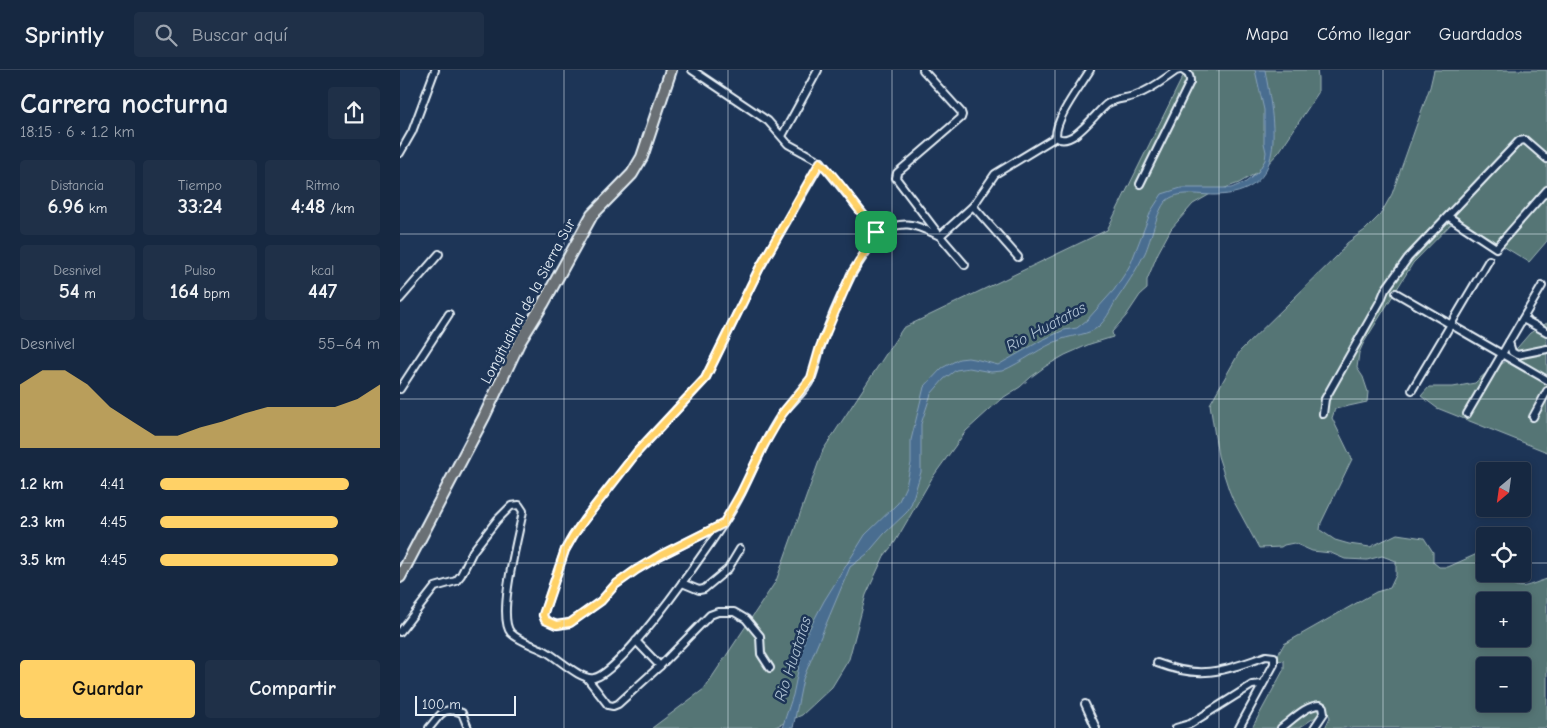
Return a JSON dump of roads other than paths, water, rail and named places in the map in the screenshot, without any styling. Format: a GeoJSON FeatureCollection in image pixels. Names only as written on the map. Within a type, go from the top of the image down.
{"type":"FeatureCollection","features":[{"type":"Feature","properties":{"kind":"main road","name":"Longitudinal de la Sierra Sur"},"geometry":{"type":"LineString","coordinates":[[400,577],[484,417],[519,343],[543,304],[592,215],[632,174],[642,156],[671,70]]}},
{"type":"Feature","properties":{"kind":"street"},"geometry":{"type":"LineString","coordinates":[[400,153],[412,132],[435,70]]}},
{"type":"Feature","properties":{"kind":"street"},"geometry":{"type":"LineString","coordinates":[[587,678],[594,678],[604,673],[636,641],[671,600],[723,524],[782,414],[811,378],[820,347],[851,274],[876,232],[831,173],[820,162],[788,144],[768,122],[692,70]]}},
{"type":"Feature","properties":{"kind":"street"},"geometry":{"type":"LineString","coordinates":[[782,136],[818,70]]}},
{"type":"Feature","properties":{"kind":"street"},"geometry":{"type":"LineString","coordinates":[[923,70],[962,115],[961,118],[898,173],[896,178],[940,236],[965,265]]}},
{"type":"Feature","properties":{"kind":"street"},"geometry":{"type":"LineString","coordinates":[[1056,137],[1060,120],[1090,70]]}},
{"type":"Feature","properties":{"kind":"street"},"geometry":{"type":"LineString","coordinates":[[1056,137],[1063,140],[1069,138],[1084,128],[1108,103],[1135,96],[1148,90],[1176,71],[1187,72],[1190,82],[1140,184]]}},
{"type":"Feature","properties":{"kind":"street"},"geometry":{"type":"LineString","coordinates":[[940,236],[974,206],[995,174],[1056,137]]}},
{"type":"Feature","properties":{"kind":"street"},"geometry":{"type":"LineString","coordinates":[[1323,414],[1325,399],[1382,300],[1385,290],[1408,258],[1519,141],[1525,140],[1547,159]]}},
{"type":"Feature","properties":{"kind":"street"},"geometry":{"type":"LineString","coordinates":[[723,524],[661,555],[636,570],[615,585],[601,601],[570,623],[556,625],[545,620],[543,615],[565,550],[584,520],[637,452],[705,379],[759,269],[820,162]]}},
{"type":"Feature","properties":{"kind":"street"},"geometry":{"type":"LineString","coordinates":[[1448,217],[1496,248],[1547,190]]}},
{"type":"Feature","properties":{"kind":"street"},"geometry":{"type":"LineString","coordinates":[[974,206],[1018,256]]}},
{"type":"Feature","properties":{"kind":"street"},"geometry":{"type":"LineString","coordinates":[[876,232],[900,224],[914,224],[940,236]]}},
{"type":"Feature","properties":{"kind":"street"},"geometry":{"type":"LineString","coordinates":[[400,299],[439,254]]}},
{"type":"Feature","properties":{"kind":"street"},"geometry":{"type":"LineString","coordinates":[[1412,390],[1489,260]]}},
{"type":"Feature","properties":{"kind":"street"},"geometry":{"type":"LineString","coordinates":[[1467,414],[1542,286]]}},
{"type":"Feature","properties":{"kind":"street"},"geometry":{"type":"LineString","coordinates":[[1396,293],[1547,380]]}},
{"type":"Feature","properties":{"kind":"street"},"geometry":{"type":"LineString","coordinates":[[400,389],[449,314]]}},
{"type":"Feature","properties":{"kind":"street"},"geometry":{"type":"LineString","coordinates":[[1523,319],[1547,332]]}},
{"type":"Feature","properties":{"kind":"street"},"geometry":{"type":"LineString","coordinates":[[1509,342],[1512,352],[1517,355],[1547,349]]}},
{"type":"Feature","properties":{"kind":"street"},"geometry":{"type":"LineString","coordinates":[[1534,417],[1547,391]]}},
{"type":"Feature","properties":{"kind":"street"},"geometry":{"type":"LineString","coordinates":[[400,632],[435,587],[456,581],[473,551],[497,520],[512,506],[519,505],[523,510],[506,597],[505,614],[509,630],[512,635],[555,657],[587,678],[608,704],[613,706],[618,704],[660,666],[710,615],[725,611],[734,612],[746,619],[760,636],[761,654],[770,668]]}},
{"type":"Feature","properties":{"kind":"street"},"geometry":{"type":"LineString","coordinates":[[682,583],[699,590],[704,589],[728,569],[740,549]]}},
{"type":"Feature","properties":{"kind":"street"},"geometry":{"type":"LineString","coordinates":[[636,641],[660,666]]}},
{"type":"Feature","properties":{"kind":"street"},"geometry":{"type":"LineString","coordinates":[[1157,662],[1194,673],[1224,670],[1271,656],[1275,659],[1239,728]]}},
{"type":"Feature","properties":{"kind":"street"},"geometry":{"type":"LineString","coordinates":[[1176,728],[1190,724],[1252,686],[1262,684]]}},
{"type":"Feature","properties":{"kind":"street"},"geometry":{"type":"LineString","coordinates":[[1084,704],[1096,728]]}},
{"type":"Feature","properties":{"kind":"street"},"geometry":{"type":"LineString","coordinates":[[1281,728],[1313,706],[1320,705],[1323,707],[1324,713],[1314,728]]}},
{"type":"Feature","properties":{"kind":"street"},"geometry":{"type":"LineString","coordinates":[[429,728],[440,714],[446,710],[455,710],[462,713],[468,728]]}},
{"type":"Feature","properties":{"kind":"water"},"geometry":{"type":"Polygon","coordinates":[[[1255,70],[1265,70],[1272,111],[1273,132],[1272,152],[1266,169],[1256,183],[1239,192],[1214,195],[1183,194],[1176,195],[1166,201],[1160,211],[1145,253],[1138,266],[1106,318],[1094,330],[1054,342],[1002,371],[991,372],[969,368],[956,370],[944,379],[931,394],[921,424],[921,472],[911,505],[907,512],[867,554],[850,567],[803,679],[793,728],[782,728],[793,695],[805,637],[824,601],[865,535],[898,503],[906,486],[911,463],[911,440],[924,387],[942,368],[959,359],[968,358],[998,365],[1042,340],[1064,330],[1077,328],[1087,320],[1114,290],[1126,272],[1151,211],[1162,194],[1181,188],[1231,188],[1246,182],[1258,172],[1265,160],[1266,152],[1264,143],[1264,110],[1255,70]]]}},
{"type":"Feature","properties":{"kind":"water label","name":"Rio Huatatas"},"geometry":{"type":"Point","coordinates":[1046,327]}},
{"type":"Feature","properties":{"kind":"water label","name":"Rio Huatatas"},"geometry":{"type":"Point","coordinates":[793,659]}}]}
